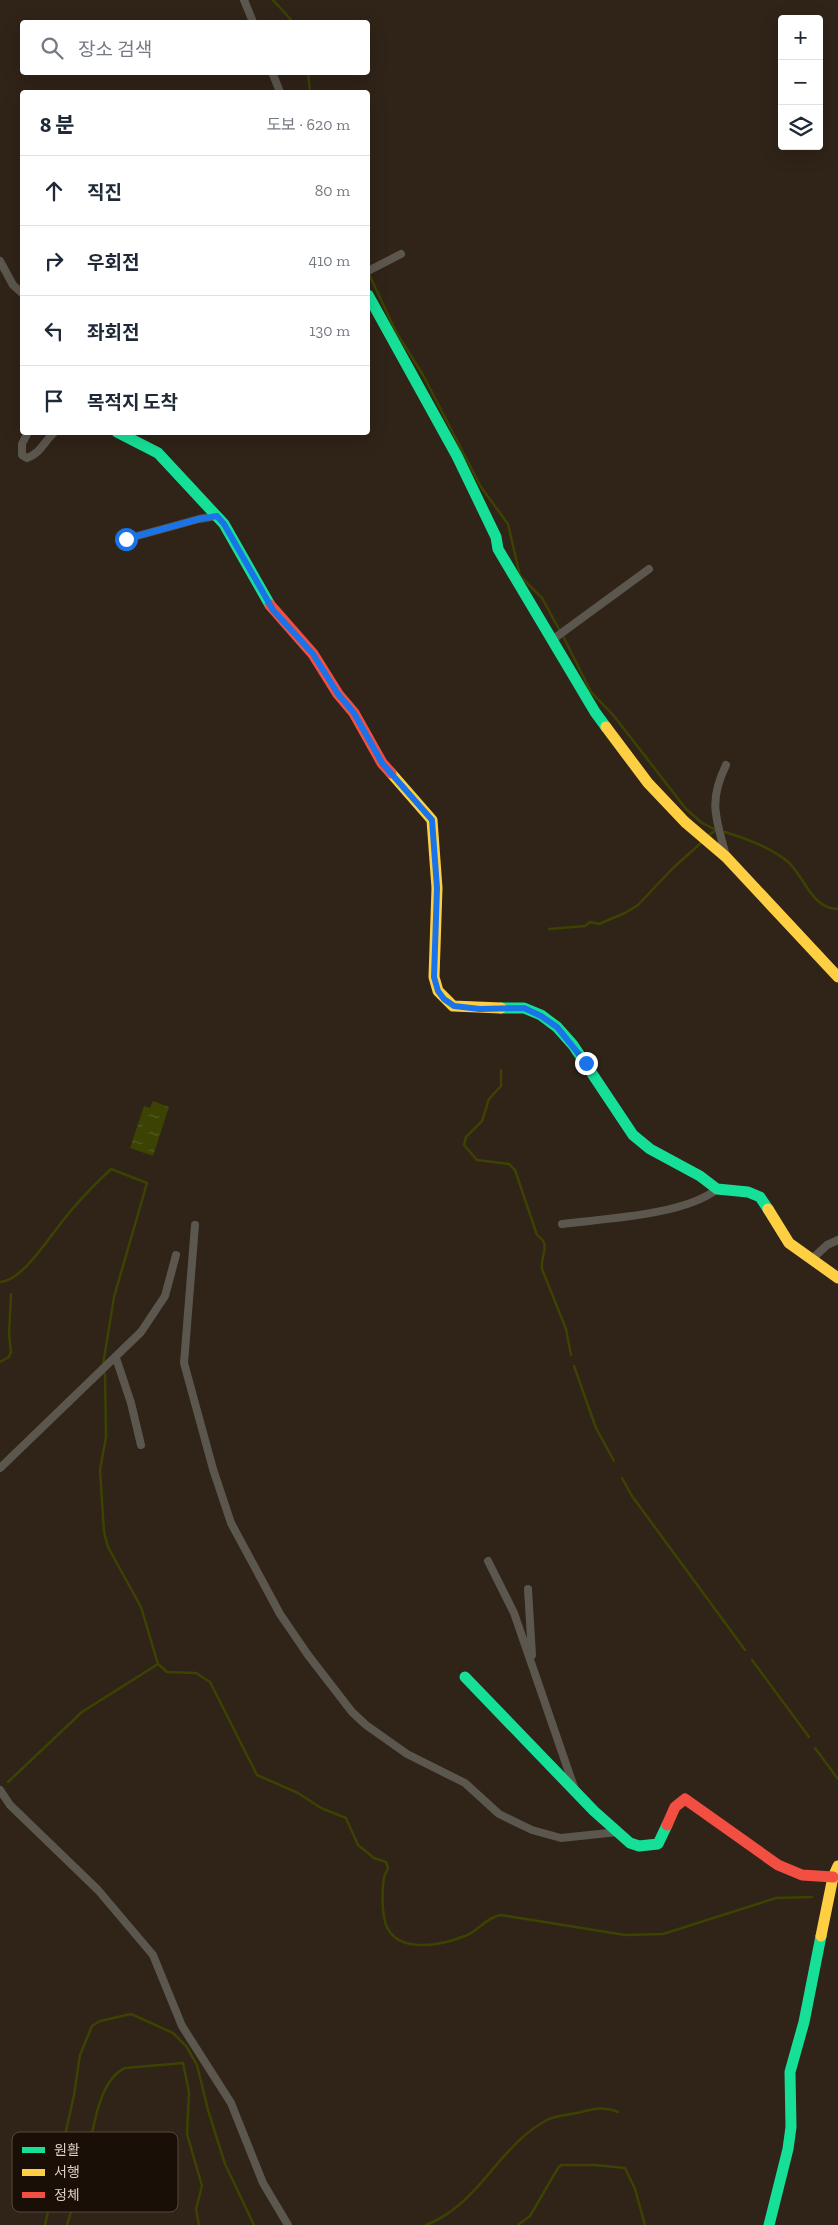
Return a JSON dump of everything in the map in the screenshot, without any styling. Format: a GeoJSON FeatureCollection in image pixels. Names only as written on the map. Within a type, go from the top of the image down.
{"type":"FeatureCollection","features":[{"type":"Feature","properties":{"kind":"street"},"geometry":{"type":"LineString","coordinates":[[244,0],[252,20]]}},
{"type":"Feature","properties":{"kind":"street"},"geometry":{"type":"LineString","coordinates":[[273,75],[279,90]]}},
{"type":"Feature","properties":{"kind":"street"},"geometry":{"type":"LineString","coordinates":[[370,269],[401,254]]}},
{"type":"Feature","properties":{"kind":"street"},"geometry":{"type":"LineString","coordinates":[[0,261],[13,285],[20,291]]}},
{"type":"Feature","properties":{"kind":"street"},"geometry":{"type":"LineString","coordinates":[[370,299],[457,456],[496,537],[498,550],[596,712],[648,783],[685,822],[726,857],[838,977]]}},
{"type":"Feature","properties":{"kind":"street"},"geometry":{"type":"LineString","coordinates":[[27,435],[21,449],[22,455],[27,458],[40,451],[51,435]]}},
{"type":"Feature","properties":{"kind":"street"},"geometry":{"type":"LineString","coordinates":[[123,435],[158,453],[224,524],[273,610],[313,654],[338,694],[354,713],[382,763],[432,820],[437,888],[434,977],[438,991],[444,999],[454,1006],[524,1008],[541,1016],[557,1027],[573,1045],[633,1135],[650,1149],[692,1171],[717,1190],[748,1192],[760,1197],[789,1242],[838,1278]]}},
{"type":"Feature","properties":{"kind":"street"},"geometry":{"type":"LineString","coordinates":[[126,539],[199,519],[217,516]]}},
{"type":"Feature","properties":{"kind":"street"},"geometry":{"type":"LineString","coordinates":[[552,640],[649,569]]}},
{"type":"Feature","properties":{"kind":"street"},"geometry":{"type":"LineString","coordinates":[[726,765],[717,784],[714,807],[726,857]]}},
{"type":"Feature","properties":{"kind":"street"},"geometry":{"type":"LineString","coordinates":[[562,1224],[632,1216],[672,1208],[708,1197],[717,1190]]}},
{"type":"Feature","properties":{"kind":"street"},"geometry":{"type":"LineString","coordinates":[[194,1225],[184,1363],[213,1469],[231,1522],[291,1631],[334,1690],[352,1712],[366,1725],[407,1754],[465,1783],[499,1814],[532,1830],[561,1838],[618,1832]]}},
{"type":"Feature","properties":{"kind":"street"},"geometry":{"type":"LineString","coordinates":[[812,1259],[828,1245],[838,1240]]}},
{"type":"Feature","properties":{"kind":"street"},"geometry":{"type":"LineString","coordinates":[[0,1468],[142,1332],[158,1310],[165,1296],[176,1255]]}},
{"type":"Feature","properties":{"kind":"street"},"geometry":{"type":"LineString","coordinates":[[116,1358],[131,1403],[141,1445]]}},
{"type":"Feature","properties":{"kind":"street"},"geometry":{"type":"LineString","coordinates":[[488,1561],[514,1613],[576,1793]]}},
{"type":"Feature","properties":{"kind":"street"},"geometry":{"type":"LineString","coordinates":[[528,1589],[532,1664]]}},
{"type":"Feature","properties":{"kind":"street"},"geometry":{"type":"LineString","coordinates":[[465,1677],[576,1793],[630,1843],[639,1846],[658,1844],[663,1838],[675,1807],[685,1799],[772,1861],[793,1872],[810,1877],[833,1877]]}},
{"type":"Feature","properties":{"kind":"street"},"geometry":{"type":"LineString","coordinates":[[0,1790],[10,1805],[98,1890],[153,1955],[182,2026],[231,2103],[263,2183],[288,2225]]}},
{"type":"Feature","properties":{"kind":"street"},"geometry":{"type":"LineString","coordinates":[[769,2225],[788,2148],[791,2127],[790,2072],[804,2022],[833,1877],[838,1866]]}},
{"type":"Feature","properties":{"kind":"water"},"geometry":{"type":"Polygon","coordinates":[[[153,1101],[169,1107],[153,1156],[130,1148],[144,1106],[150,1108],[153,1101]]]}},
{"type":"Feature","properties":{"kind":"waterway"},"geometry":{"type":"LineString","coordinates":[[273,0],[291,20]]}},
{"type":"Feature","properties":{"kind":"waterway"},"geometry":{"type":"LineString","coordinates":[[308,75],[310,90]]}},
{"type":"Feature","properties":{"kind":"waterway"},"geometry":{"type":"LineString","coordinates":[[370,276],[396,332],[423,375],[481,487],[508,524],[520,576],[542,598],[560,631]]}},
{"type":"Feature","properties":{"kind":"waterway"},"geometry":{"type":"LineString","coordinates":[[563,636],[591,692],[614,716],[686,809],[702,823],[716,830]]}},
{"type":"Feature","properties":{"kind":"waterway"},"geometry":{"type":"LineString","coordinates":[[708,836],[716,830]]}},
{"type":"Feature","properties":{"kind":"waterway"},"geometry":{"type":"LineString","coordinates":[[725,832],[758,844],[780,856],[793,867],[809,891],[821,904],[829,908],[838,909]]}},
{"type":"Feature","properties":{"kind":"waterway"},"geometry":{"type":"LineString","coordinates":[[549,929],[585,926],[590,922],[599,924],[625,913],[638,905],[673,868],[702,842]]}},
{"type":"Feature","properties":{"kind":"waterway"},"geometry":{"type":"LineString","coordinates":[[501,1070],[501,1086],[489,1099],[482,1121],[466,1137],[464,1145],[477,1160],[509,1164],[515,1170],[537,1235],[545,1246],[542,1269],[566,1329],[571,1355]]}},
{"type":"Feature","properties":{"kind":"waterway"},"geometry":{"type":"LineString","coordinates":[[0,1282],[16,1275],[32,1260],[76,1205],[111,1169],[147,1183],[114,1297],[103,1365]]}},
{"type":"Feature","properties":{"kind":"waterway"},"geometry":{"type":"LineString","coordinates":[[0,1362],[9,1357],[11,1352],[9,1335],[11,1294]]}},
{"type":"Feature","properties":{"kind":"waterway"},"geometry":{"type":"LineString","coordinates":[[574,1366],[596,1428],[614,1461]]}},
{"type":"Feature","properties":{"kind":"waterway"},"geometry":{"type":"LineString","coordinates":[[105,1374],[106,1437],[100,1470],[104,1532],[108,1547],[141,1607],[158,1664],[167,1672],[196,1673],[210,1682],[257,1775],[298,1793],[321,1808],[346,1818],[358,1845],[374,1858],[386,1862],[388,1868],[383,1882],[383,1913],[388,1929],[396,1938],[406,1943],[417,1945],[443,1943],[465,1936],[491,1918],[501,1915],[625,1935],[663,1934],[776,1898],[812,1897]]}},
{"type":"Feature","properties":{"kind":"waterway"},"geometry":{"type":"LineString","coordinates":[[622,1478],[632,1496],[745,1650]]}},
{"type":"Feature","properties":{"kind":"waterway"},"geometry":{"type":"LineString","coordinates":[[752,1660],[809,1737]]}},
{"type":"Feature","properties":{"kind":"waterway"},"geometry":{"type":"LineString","coordinates":[[8,1782],[82,1712],[158,1664]]}},
{"type":"Feature","properties":{"kind":"waterway"},"geometry":{"type":"LineString","coordinates":[[815,1748],[838,1779]]}},
{"type":"Feature","properties":{"kind":"waterway"},"geometry":{"type":"LineString","coordinates":[[66,2132],[80,2055],[92,2026],[100,2021],[131,2014],[173,2033],[186,2046],[197,2065],[208,2110],[225,2164],[254,2225]]}},
{"type":"Feature","properties":{"kind":"waterway"},"geometry":{"type":"LineString","coordinates":[[92,2132],[102,2095],[108,2084],[125,2068],[183,2063],[189,2092],[187,2134],[202,2186],[196,2209],[199,2225]]}},
{"type":"Feature","properties":{"kind":"waterway"},"geometry":{"type":"LineString","coordinates":[[426,2225],[445,2215],[461,2203],[515,2144],[547,2120],[595,2109],[608,2109],[618,2112]]}},
{"type":"Feature","properties":{"kind":"waterway"},"geometry":{"type":"LineString","coordinates":[[518,2225],[530,2216],[561,2165],[595,2165],[625,2168],[635,2189],[645,2225]]}},
{"type":"Feature","properties":{"kind":"waterway"},"geometry":{"type":"LineString","coordinates":[[45,2225],[48,2212]]}},
{"type":"Feature","properties":{"kind":"waterway"},"geometry":{"type":"LineString","coordinates":[[67,2225],[71,2212]]}},
{"type":"Feature","properties":{"kind":"traffic: fast"},"geometry":{"type":"LineString","coordinates":[[370,299],[457,456],[496,537],[498,549],[595,712],[606,727]]}},
{"type":"Feature","properties":{"kind":"traffic: fast"},"geometry":{"type":"LineString","coordinates":[[123,435],[158,453],[224,524],[270,605]]}},
{"type":"Feature","properties":{"kind":"traffic: fast"},"geometry":{"type":"LineString","coordinates":[[501,1008],[524,1008],[541,1015],[557,1027],[573,1045],[633,1135],[650,1149],[700,1176],[717,1189],[748,1192],[760,1197],[768,1209]]}},
{"type":"Feature","properties":{"kind":"traffic: fast"},"geometry":{"type":"LineString","coordinates":[[465,1677],[594,1811],[630,1843],[639,1846],[658,1844],[667,1825]]}},
{"type":"Feature","properties":{"kind":"traffic: fast"},"geometry":{"type":"LineString","coordinates":[[769,2225],[788,2149],[791,2127],[790,2072],[804,2022],[821,1936]]}},
{"type":"Feature","properties":{"kind":"traffic: slow"},"geometry":{"type":"LineString","coordinates":[[606,727],[648,783],[685,822],[726,857],[838,977]]}},
{"type":"Feature","properties":{"kind":"traffic: slow"},"geometry":{"type":"LineString","coordinates":[[391,773],[432,820],[437,888],[434,977],[438,991],[453,1006],[501,1008]]}},
{"type":"Feature","properties":{"kind":"traffic: slow"},"geometry":{"type":"LineString","coordinates":[[768,1209],[789,1243],[838,1278]]}},
{"type":"Feature","properties":{"kind":"traffic: slow"},"geometry":{"type":"LineString","coordinates":[[821,1936],[833,1877],[838,1866]]}},
{"type":"Feature","properties":{"kind":"traffic: jam"},"geometry":{"type":"LineString","coordinates":[[270,605],[313,654],[338,694],[354,713],[382,763],[391,773]]}},
{"type":"Feature","properties":{"kind":"traffic: jam"},"geometry":{"type":"LineString","coordinates":[[667,1825],[675,1807],[685,1799],[778,1865],[802,1875],[833,1877]]}},
{"type":"Feature","properties":{"kind":"route"},"geometry":{"type":"LineString","coordinates":[[126,539],[199,519],[217,516],[224,524],[273,610],[313,654],[338,694],[354,713],[382,763],[432,820],[437,888],[434,977],[438,991],[444,999],[454,1006],[480,1009],[500,1007],[524,1008],[541,1016],[557,1027],[586,1063]]}}]}
